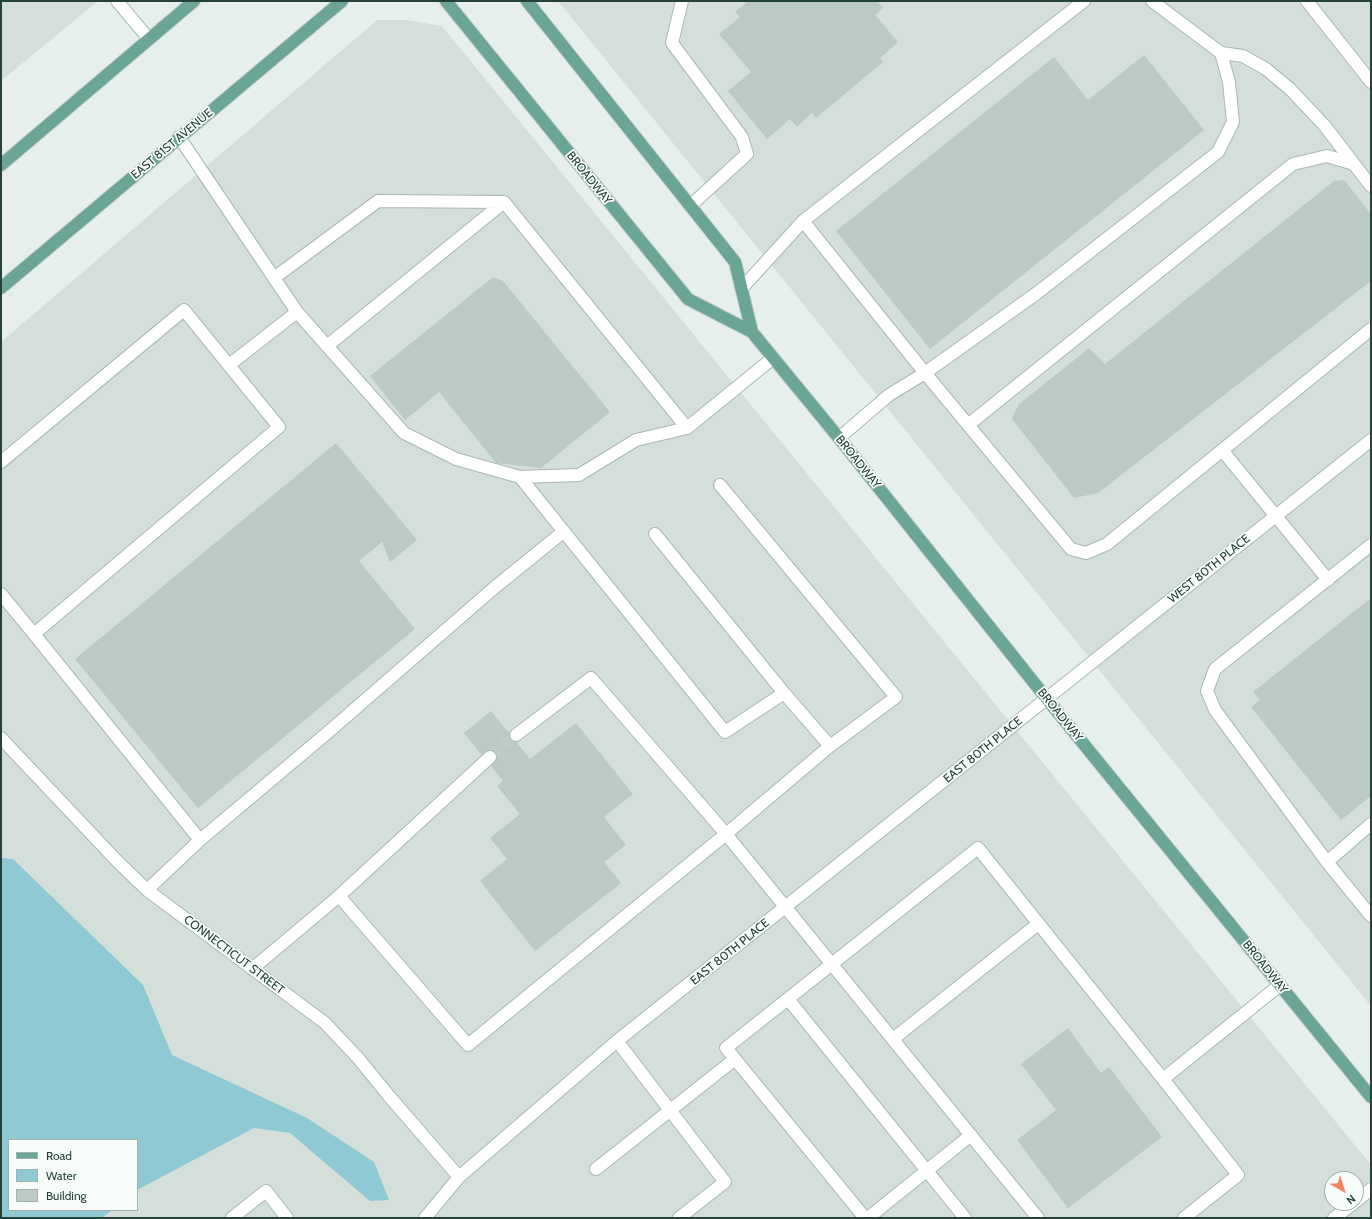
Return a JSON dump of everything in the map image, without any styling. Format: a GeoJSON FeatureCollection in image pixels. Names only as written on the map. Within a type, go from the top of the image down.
{"type":"FeatureCollection","features":[{"type":"Feature","properties":{"kind":"main road"},"geometry":{"type":"LineString","coordinates":[[1,165],[194,1]]}},
{"type":"Feature","properties":{"kind":"main road","name":"EAST 81ST AVENUE"},"geometry":{"type":"LineString","coordinates":[[1,288],[342,1]]}},
{"type":"Feature","properties":{"kind":"main road","name":"BROADWAY"},"geometry":{"type":"LineString","coordinates":[[446,1],[688,299],[752,332],[839,438],[1047,699],[1371,1097]]}},
{"type":"Feature","properties":{"kind":"main road","name":"BROADWAY"},"geometry":{"type":"LineString","coordinates":[[526,1],[735,262],[752,332]]}},
{"type":"Feature","properties":{"kind":"street"},"geometry":{"type":"LineString","coordinates":[[117,1],[150,39]]}},
{"type":"Feature","properties":{"kind":"street"},"geometry":{"type":"LineString","coordinates":[[682,1],[672,43],[742,137],[747,154],[690,206]]}},
{"type":"Feature","properties":{"kind":"street"},"geometry":{"type":"LineString","coordinates":[[742,288],[803,221],[1084,1]]}},
{"type":"Feature","properties":{"kind":"street"},"geometry":{"type":"LineString","coordinates":[[1152,1],[1221,53],[1243,56],[1266,69],[1290,88],[1324,125],[1371,186]]}},
{"type":"Feature","properties":{"kind":"street"},"geometry":{"type":"LineString","coordinates":[[1307,1],[1371,82]]}},
{"type":"Feature","properties":{"kind":"street"},"geometry":{"type":"LineString","coordinates":[[839,438],[889,395],[925,373],[1037,293],[1218,152],[1233,122],[1229,82],[1221,53]]}},
{"type":"Feature","properties":{"kind":"street"},"geometry":{"type":"LineString","coordinates":[[180,138],[297,312],[404,434],[456,459],[520,477],[579,475],[636,440],[687,428],[773,358]]}},
{"type":"Feature","properties":{"kind":"street"},"geometry":{"type":"LineString","coordinates":[[968,425],[1293,164],[1327,156],[1354,164]]}},
{"type":"Feature","properties":{"kind":"street"},"geometry":{"type":"LineString","coordinates":[[274,278],[378,201],[504,202]]}},
{"type":"Feature","properties":{"kind":"street"},"geometry":{"type":"LineString","coordinates":[[327,346],[504,202]]}},
{"type":"Feature","properties":{"kind":"street"},"geometry":{"type":"LineString","coordinates":[[504,202],[687,428]]}},
{"type":"Feature","properties":{"kind":"street"},"geometry":{"type":"LineString","coordinates":[[803,221],[925,373],[1071,549],[1086,553],[1107,544],[1371,329]]}},
{"type":"Feature","properties":{"kind":"street"},"geometry":{"type":"LineString","coordinates":[[1,462],[184,310],[279,427],[34,634]]}},
{"type":"Feature","properties":{"kind":"street"},"geometry":{"type":"LineString","coordinates":[[229,365],[297,312]]}},
{"type":"Feature","properties":{"kind":"street","name":"WEST 80TH PLACE"},"geometry":{"type":"LineString","coordinates":[[1047,699],[1371,440]]}},
{"type":"Feature","properties":{"kind":"street"},"geometry":{"type":"LineString","coordinates":[[1222,450],[1328,580]]}},
{"type":"Feature","properties":{"kind":"street"},"geometry":{"type":"LineString","coordinates":[[520,477],[725,732],[784,693]]}},
{"type":"Feature","properties":{"kind":"street"},"geometry":{"type":"LineString","coordinates":[[339,896],[468,1045],[726,834],[830,746],[896,697],[720,485]]}},
{"type":"Feature","properties":{"kind":"street"},"geometry":{"type":"LineString","coordinates":[[147,890],[200,840],[326,734],[494,588],[563,532]]}},
{"type":"Feature","properties":{"kind":"street"},"geometry":{"type":"LineString","coordinates":[[656,534],[784,693],[830,746]]}},
{"type":"Feature","properties":{"kind":"street"},"geometry":{"type":"LineString","coordinates":[[1371,545],[1215,669],[1207,691],[1215,710],[1327,862],[1371,916]]}},
{"type":"Feature","properties":{"kind":"street"},"geometry":{"type":"LineString","coordinates":[[1,594],[200,840]]}},
{"type":"Feature","properties":{"kind":"street"},"geometry":{"type":"LineString","coordinates":[[516,735],[591,678],[726,834],[1038,1218]]}},
{"type":"Feature","properties":{"kind":"street","name":"EAST 80TH PLACE"},"geometry":{"type":"LineString","coordinates":[[425,1218],[459,1177],[617,1041],[1047,699]]}},
{"type":"Feature","properties":{"kind":"street","name":"CONNECTICUT STREET"},"geometry":{"type":"LineString","coordinates":[[1,738],[117,861],[147,890],[325,1023],[358,1058],[459,1177]]}},
{"type":"Feature","properties":{"kind":"street"},"geometry":{"type":"LineString","coordinates":[[252,969],[339,896],[490,756]]}},
{"type":"Feature","properties":{"kind":"street"},"geometry":{"type":"LineString","coordinates":[[1327,862],[1371,824]]}},
{"type":"Feature","properties":{"kind":"street"},"geometry":{"type":"LineString","coordinates":[[971,1135],[867,1218],[726,1048],[978,848],[1238,1175],[1184,1218]]}},
{"type":"Feature","properties":{"kind":"street"},"geometry":{"type":"LineString","coordinates":[[893,1038],[1038,924]]}},
{"type":"Feature","properties":{"kind":"street"},"geometry":{"type":"LineString","coordinates":[[1163,1079],[1280,985]]}},
{"type":"Feature","properties":{"kind":"street"},"geometry":{"type":"LineString","coordinates":[[788,999],[965,1218]]}},
{"type":"Feature","properties":{"kind":"street"},"geometry":{"type":"LineString","coordinates":[[617,1041],[725,1182],[679,1218]]}},
{"type":"Feature","properties":{"kind":"street"},"geometry":{"type":"LineString","coordinates":[[596,1169],[735,1059]]}},
{"type":"Feature","properties":{"kind":"street"},"geometry":{"type":"LineString","coordinates":[[232,1218],[266,1190],[287,1218]]}},
{"type":"Feature","properties":{"kind":"street"},"geometry":{"type":"LineString","coordinates":[[1334,1218],[1343,1211]]}},
{"type":"Feature","properties":{"kind":"shaded area"},"geometry":{"type":"Polygon","coordinates":[[[1,1],[98,1],[1,81],[1,1]]]}},
{"type":"Feature","properties":{"kind":"shaded area"},"geometry":{"type":"Polygon","coordinates":[[[558,1],[1371,1],[1371,1006],[558,1]]]}},
{"type":"Feature","properties":{"kind":"shaded area"},"geometry":{"type":"Polygon","coordinates":[[[377,20],[406,20],[442,26],[1371,1165],[1371,1218],[1,1218],[1,342],[377,20]]]}},
{"type":"Feature","properties":{"kind":"water"},"geometry":{"type":"Polygon","coordinates":[[[1,858],[13,859],[143,985],[172,1055],[307,1118],[374,1162],[389,1200],[370,1201],[290,1133],[254,1128],[138,1189],[138,1139],[8,1139],[8,1211],[111,1211],[102,1218],[1,1218],[1,858]]]}},
{"type":"Feature","properties":{"kind":"building"},"geometry":{"type":"Polygon","coordinates":[[[744,1],[877,1],[883,8],[875,15],[898,42],[880,58],[883,62],[816,118],[812,113],[797,127],[790,119],[767,139],[728,91],[751,72],[719,34],[740,17],[735,12],[746,3],[744,1]]]}},
{"type":"Feature","properties":{"kind":"building"},"geometry":{"type":"Polygon","coordinates":[[[1144,55],[1204,130],[930,349],[836,231],[1054,57],[1088,100],[1144,55]]]}},
{"type":"Feature","properties":{"kind":"building"},"geometry":{"type":"Polygon","coordinates":[[[1344,180],[1371,214],[1371,281],[1098,493],[1074,498],[1012,419],[1018,405],[1089,348],[1105,364],[1334,181],[1344,180]]]}},
{"type":"Feature","properties":{"kind":"building"},"geometry":{"type":"Polygon","coordinates":[[[492,278],[503,281],[610,412],[541,468],[496,463],[439,392],[405,420],[370,376],[492,278]]]}},
{"type":"Feature","properties":{"kind":"building"},"geometry":{"type":"Polygon","coordinates":[[[336,443],[417,540],[390,562],[382,542],[359,561],[415,629],[198,808],[75,659],[336,443]]]}},
{"type":"Feature","properties":{"kind":"building"},"geometry":{"type":"Polygon","coordinates":[[[1371,598],[1371,796],[1341,820],[1251,707],[1260,700],[1253,692],[1371,598]]]}},
{"type":"Feature","properties":{"kind":"building"},"geometry":{"type":"Polygon","coordinates":[[[491,711],[530,759],[576,723],[633,794],[604,817],[626,845],[604,862],[621,883],[535,951],[480,881],[507,859],[490,838],[520,814],[497,786],[503,781],[464,733],[491,711]]]}},
{"type":"Feature","properties":{"kind":"building"},"geometry":{"type":"Polygon","coordinates":[[[1068,1028],[1101,1073],[1109,1067],[1162,1137],[1068,1208],[1017,1140],[1056,1110],[1021,1064],[1068,1028]]]}},
{"type":"Feature","properties":{"kind":"tunnel"},"geometry":{"type":"LineString","coordinates":[[490,757],[516,735]]}}]}
